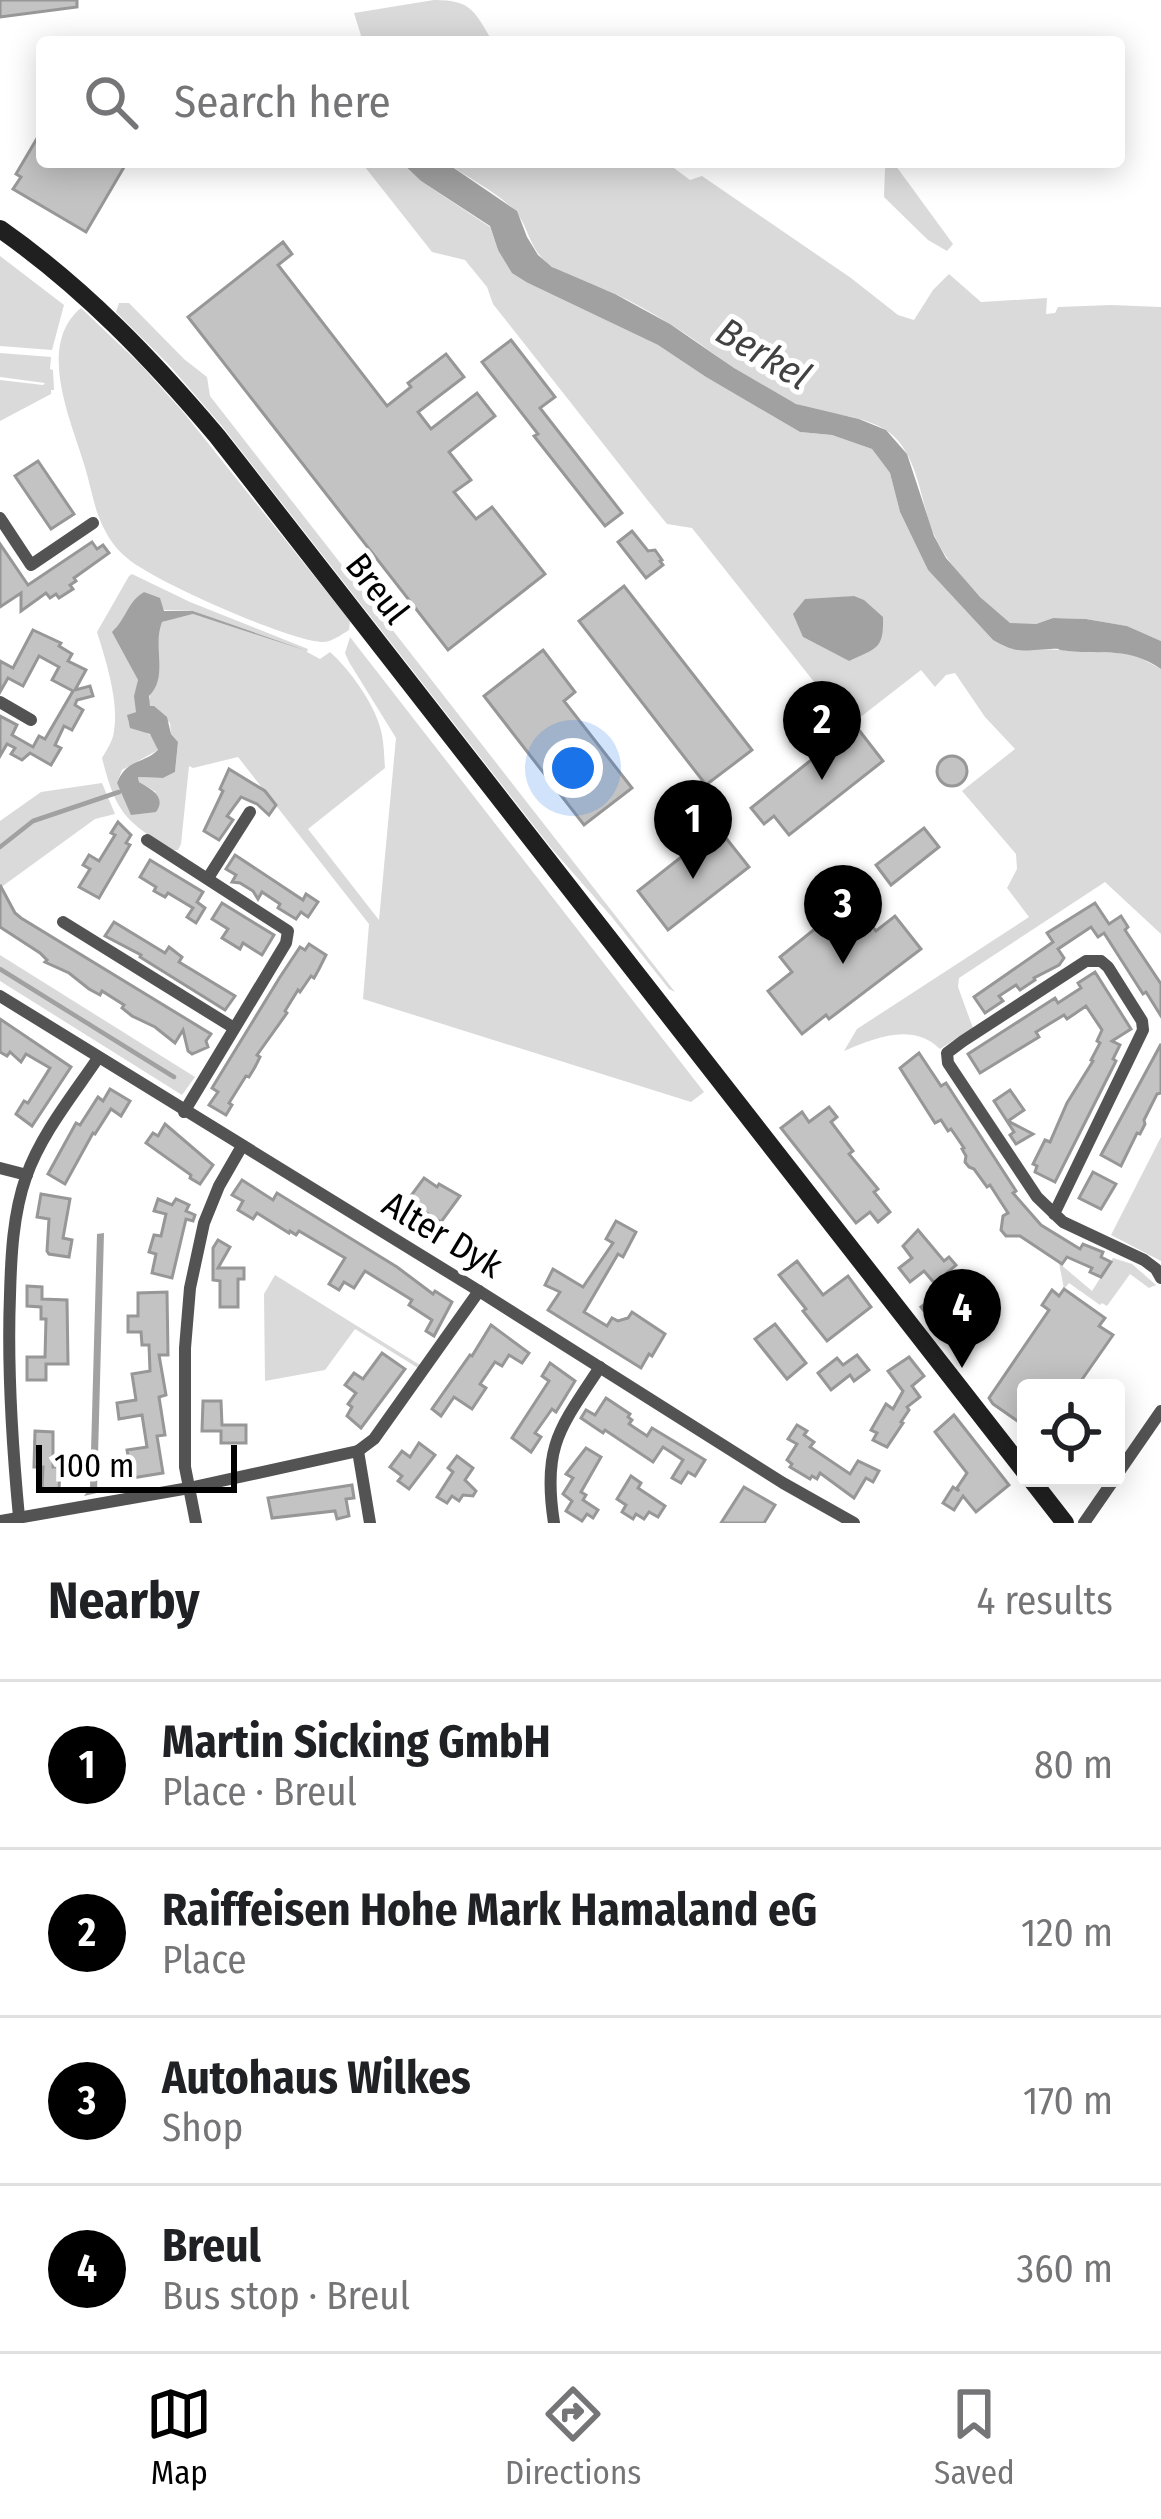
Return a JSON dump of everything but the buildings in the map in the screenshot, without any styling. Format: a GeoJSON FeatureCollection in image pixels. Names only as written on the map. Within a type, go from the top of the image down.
{"type":"FeatureCollection","features":[{"type":"Feature","properties":{"kind":"main road","name":"Breul"},"geometry":{"type":"LineString","coordinates":[[0,229],[98,308],[164,372],[217,436],[1017,1462]]}},
{"type":"Feature","properties":{"kind":"main road","name":"Breul"},"geometry":{"type":"LineString","coordinates":[[1037,1487],[1065,1523]]}},
{"type":"Feature","properties":{"kind":"street"},"geometry":{"type":"LineString","coordinates":[[0,518],[31,565],[93,523]]}},
{"type":"Feature","properties":{"kind":"street"},"geometry":{"type":"LineString","coordinates":[[0,702],[31,720]]}},
{"type":"Feature","properties":{"kind":"street"},"geometry":{"type":"LineString","coordinates":[[208,878],[250,812]]}},
{"type":"Feature","properties":{"kind":"street"},"geometry":{"type":"LineString","coordinates":[[147,840],[288,931],[286,943],[184,1112]]}},
{"type":"Feature","properties":{"kind":"street"},"geometry":{"type":"LineString","coordinates":[[63,922],[234,1028]]}},
{"type":"Feature","properties":{"kind":"street"},"geometry":{"type":"LineString","coordinates":[[1054,1214],[1143,1030],[1101,961],[1086,962],[947,1053],[949,1063],[1037,1197],[1054,1214],[1063,1222],[1144,1260],[1161,1278]]}},
{"type":"Feature","properties":{"kind":"street","name":"Alter Dyk"},"geometry":{"type":"LineString","coordinates":[[0,996],[854,1523]]}},
{"type":"Feature","properties":{"kind":"street"},"geometry":{"type":"LineString","coordinates":[[19,1517],[8,1345],[14,1233],[27,1174],[98,1058]]}},
{"type":"Feature","properties":{"kind":"street"},"geometry":{"type":"LineString","coordinates":[[196,1523],[185,1467],[190,1288],[204,1223],[218,1186],[242,1146]]}},
{"type":"Feature","properties":{"kind":"street"},"geometry":{"type":"LineString","coordinates":[[0,1168],[27,1174]]}},
{"type":"Feature","properties":{"kind":"street"},"geometry":{"type":"LineString","coordinates":[[0,1521],[189,1488],[358,1450],[374,1439],[479,1291]]}},
{"type":"Feature","properties":{"kind":"street"},"geometry":{"type":"LineString","coordinates":[[554,1523],[551,1457],[559,1429],[600,1367]]}},
{"type":"Feature","properties":{"kind":"street"},"geometry":{"type":"LineString","coordinates":[[1125,1463],[1161,1411]]}},
{"type":"Feature","properties":{"kind":"street"},"geometry":{"type":"LineString","coordinates":[[358,1450],[370,1523]]}},
{"type":"Feature","properties":{"kind":"street"},"geometry":{"type":"LineString","coordinates":[[1084,1523],[1108,1487]]}},
{"type":"Feature","properties":{"kind":"shaded area"},"geometry":{"type":"Polygon","coordinates":[[[434,0],[457,2],[471,9],[489,36],[361,36],[354,13],[434,0]]]}},
{"type":"Feature","properties":{"kind":"shaded area"},"geometry":{"type":"Polygon","coordinates":[[[366,168],[407,168],[490,227],[498,250],[528,283],[658,345],[800,432],[832,435],[872,449],[890,473],[900,512],[928,570],[993,640],[1042,649],[1133,654],[1161,669],[1161,934],[1105,882],[959,978],[973,1028],[940,1049],[905,1034],[844,1051],[857,1029],[1029,917],[1007,888],[1017,869],[1016,854],[962,791],[1015,749],[985,717],[955,673],[935,687],[921,670],[849,726],[692,528],[667,524],[493,304],[487,287],[465,260],[432,252],[366,168]],[[854,596],[837,598],[803,637],[849,661],[854,596]]]}},
{"type":"Feature","properties":{"kind":"shaded area"},"geometry":{"type":"Polygon","coordinates":[[[407,168],[454,168],[517,211],[538,255],[552,267],[670,324],[796,404],[886,430],[907,454],[946,558],[980,597],[1010,623],[1036,624],[1053,618],[1127,626],[1161,641],[1161,669],[1126,654],[1021,650],[993,640],[928,570],[900,512],[890,473],[872,449],[832,435],[800,432],[658,345],[528,283],[512,273],[490,226],[407,168]]]}},
{"type":"Feature","properties":{"kind":"shaded area"},"geometry":{"type":"Polygon","coordinates":[[[454,168],[674,168],[690,180],[702,176],[898,315],[914,320],[949,274],[981,302],[1047,298],[1046,314],[1055,313],[1058,307],[1161,307],[1161,641],[1127,626],[1086,619],[1010,624],[969,586],[944,553],[908,456],[890,433],[868,421],[777,395],[649,312],[554,268],[539,254],[513,209],[454,168]]]}},
{"type":"Feature","properties":{"kind":"shaded area"},"geometry":{"type":"Polygon","coordinates":[[[897,168],[953,244],[947,251],[928,240],[884,197],[885,169],[897,168]]]}},
{"type":"Feature","properties":{"kind":"shaded area"},"geometry":{"type":"Polygon","coordinates":[[[0,256],[64,305],[52,350],[0,346],[0,256]]]}},
{"type":"Feature","properties":{"kind":"shaded area"},"geometry":{"type":"Polygon","coordinates":[[[119,303],[129,303],[207,377],[210,396],[675,992],[552,849],[221,425],[116,312],[119,303]]]}},
{"type":"Feature","properties":{"kind":"shaded area"},"geometry":{"type":"Polygon","coordinates":[[[81,308],[184,413],[350,621],[349,630],[324,642],[284,632],[164,581],[117,548],[97,512],[61,383],[61,342],[81,308]]]}},
{"type":"Feature","properties":{"kind":"shaded area"},"geometry":{"type":"Polygon","coordinates":[[[0,353],[51,357],[54,390],[0,421],[0,380],[45,383],[0,377],[0,353]]]}},
{"type":"Feature","properties":{"kind":"shaded area"},"geometry":{"type":"Polygon","coordinates":[[[129,576],[308,649],[320,659],[330,652],[353,677],[377,717],[385,768],[308,829],[379,920],[396,738],[349,662],[345,653],[350,637],[704,1092],[691,1102],[363,999],[369,924],[238,757],[189,766],[178,850],[133,823],[112,792],[102,758],[113,735],[115,707],[97,632],[129,576]],[[144,592],[113,632],[138,680],[136,712],[128,715],[128,722],[152,736],[158,750],[122,770],[117,783],[132,815],[156,792],[138,777],[163,778],[175,772],[178,742],[170,723],[149,702],[158,628],[162,622],[193,614],[230,625],[193,611],[164,610],[144,592]]]}},
{"type":"Feature","properties":{"kind":"shaded area"},"geometry":{"type":"Polygon","coordinates":[[[144,592],[160,598],[164,611],[193,611],[307,651],[193,614],[162,622],[158,680],[149,696],[150,706],[167,717],[178,742],[175,772],[163,778],[138,777],[160,802],[156,812],[131,815],[117,783],[130,766],[158,750],[150,734],[130,728],[127,715],[136,712],[138,680],[112,632],[144,592]]]}},
{"type":"Feature","properties":{"kind":"shaded area"},"geometry":{"type":"Polygon","coordinates":[[[854,596],[883,617],[876,646],[849,661],[803,637],[793,614],[805,599],[854,596]]]}},
{"type":"Feature","properties":{"kind":"shaded area"},"geometry":{"type":"Polygon","coordinates":[[[102,783],[115,814],[95,819],[0,888],[0,821],[41,792],[102,783]]]}},
{"type":"Feature","properties":{"kind":"shaded area"},"geometry":{"type":"Polygon","coordinates":[[[0,955],[195,1077],[182,1095],[0,981],[0,955]]]}},
{"type":"Feature","properties":{"kind":"shaded area"},"geometry":{"type":"Polygon","coordinates":[[[1161,1137],[1161,1261],[1111,1235],[1161,1137]]]}},
{"type":"Feature","properties":{"kind":"shaded area"},"geometry":{"type":"Polygon","coordinates":[[[104,1233],[97,1493],[84,1496],[90,1488],[97,1234],[104,1233]]]}},
{"type":"Feature","properties":{"kind":"shaded area"},"geometry":{"type":"Polygon","coordinates":[[[1113,1258],[1132,1264],[1156,1285],[1149,1288],[1130,1274],[1107,1306],[1069,1283],[1064,1289],[1059,1263],[1092,1291],[1113,1258]]]}},
{"type":"Feature","properties":{"kind":"shaded area"},"geometry":{"type":"Polygon","coordinates":[[[275,1275],[420,1365],[355,1329],[325,1370],[265,1381],[264,1294],[275,1275]]]}},
{"type":"Feature","properties":{"kind":"waterway"},"geometry":{"type":"LineString","coordinates":[[0,847],[33,821],[119,792]]}},
{"type":"Feature","properties":{"kind":"waterway"},"geometry":{"type":"LineString","coordinates":[[0,969],[174,1077]]}},
{"type":"Feature","properties":{"kind":"place","name":"Raiffeisen Hohe Mark Hamaland eG"},"geometry":{"type":"Point","coordinates":[822,780]}},
{"type":"Feature","properties":{"kind":"place","name":"Martin Sicking GmbH"},"geometry":{"type":"Point","coordinates":[693,879]}},
{"type":"Feature","properties":{"kind":"place","name":"Autohaus Wilkes"},"geometry":{"type":"Point","coordinates":[843,964]}},
{"type":"Feature","properties":{"kind":"place","name":"Breul"},"geometry":{"type":"Point","coordinates":[962,1368]}},
{"type":"Feature","properties":{"kind":"water label","name":"Berkel"},"geometry":{"type":"Point","coordinates":[764,353]}}]}
